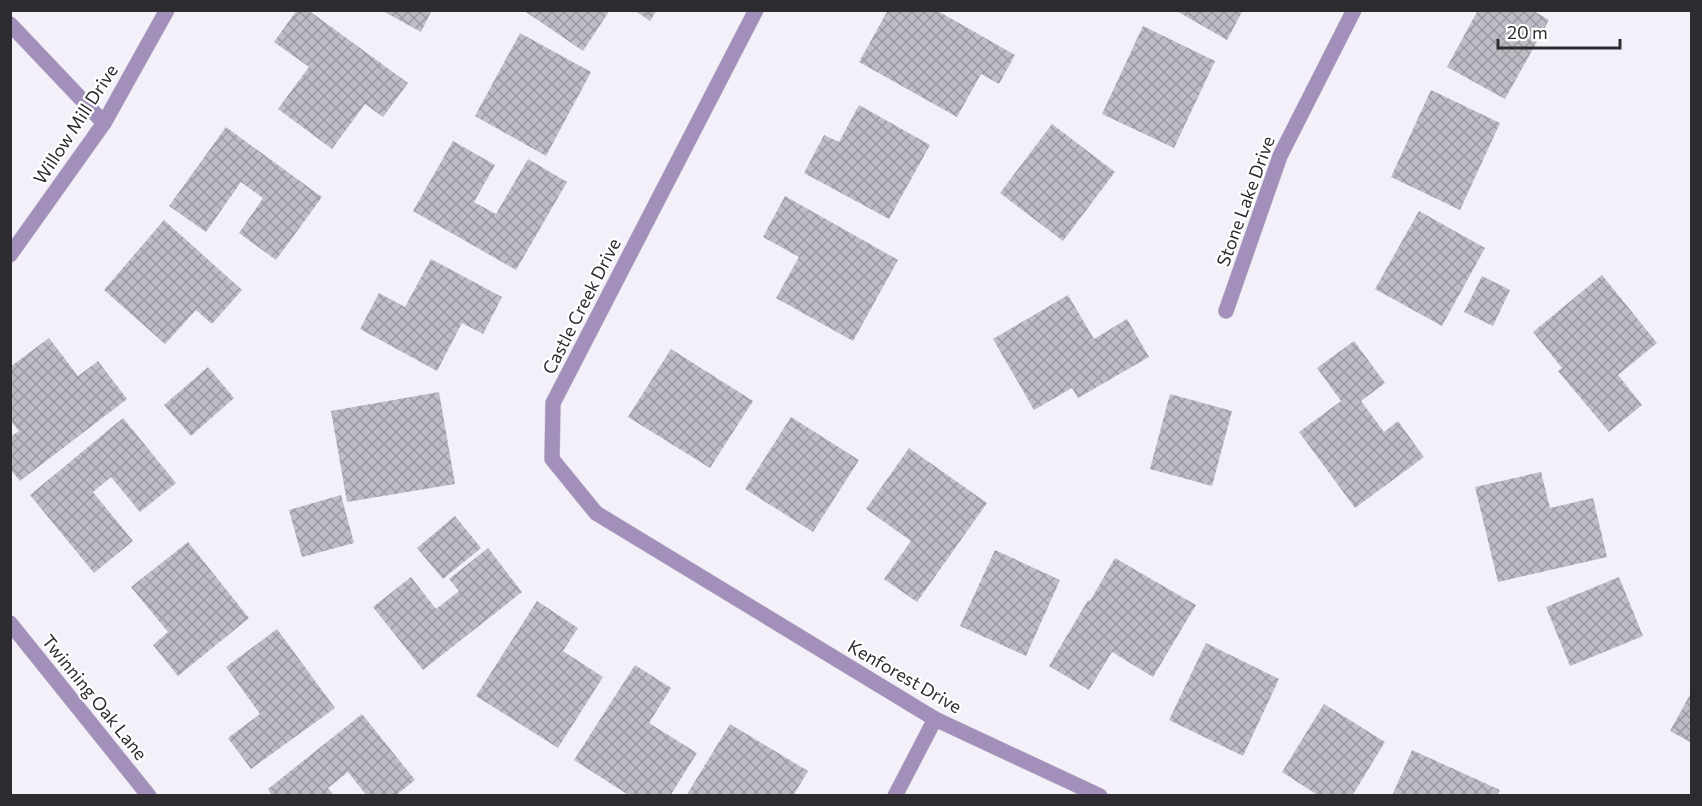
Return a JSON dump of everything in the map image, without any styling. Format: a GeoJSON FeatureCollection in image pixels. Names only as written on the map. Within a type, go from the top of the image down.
{"type":"FeatureCollection","features":[{"type":"Feature","properties":{"kind":"street","name":"Willow Mill Drive"},"geometry":{"type":"LineString","coordinates":[[10,255],[104,123],[167,10]]}},
{"type":"Feature","properties":{"kind":"street","name":"Castle Creek Drive"},"geometry":{"type":"LineString","coordinates":[[698,574],[597,513],[589,504],[552,459],[553,403],[756,10]]}},
{"type":"Feature","properties":{"kind":"street","name":"Stone Lake Drive"},"geometry":{"type":"LineString","coordinates":[[1226,311],[1280,156],[1354,10]]}},
{"type":"Feature","properties":{"kind":"street"},"geometry":{"type":"LineString","coordinates":[[10,24],[104,123]]}},
{"type":"Feature","properties":{"kind":"street","name":"Kenforest Drive"},"geometry":{"type":"LineString","coordinates":[[698,574],[935,719],[1100,795]]}},
{"type":"Feature","properties":{"kind":"street","name":"Twinning Oak Lane"},"geometry":{"type":"LineString","coordinates":[[10,623],[149,795]]}},
{"type":"Feature","properties":{"kind":"street"},"geometry":{"type":"LineString","coordinates":[[895,795],[935,719]]}},
{"type":"Feature","properties":{"kind":"building"},"geometry":{"type":"Polygon","coordinates":[[[297,10],[308,10],[408,83],[383,117],[365,104],[332,149],[278,109],[309,67],[274,42],[297,10]]]}},
{"type":"Feature","properties":{"kind":"building"},"geometry":{"type":"Polygon","coordinates":[[[381,10],[432,10],[421,32],[381,10]]]}},
{"type":"Feature","properties":{"kind":"building"},"geometry":{"type":"Polygon","coordinates":[[[523,10],[610,10],[583,51],[523,10]]]}},
{"type":"Feature","properties":{"kind":"building"},"geometry":{"type":"Polygon","coordinates":[[[634,10],[657,10],[650,21],[634,10]]]}},
{"type":"Feature","properties":{"kind":"building"},"geometry":{"type":"Polygon","coordinates":[[[888,10],[936,10],[1015,55],[999,84],[981,74],[957,117],[859,62],[888,10]]]}},
{"type":"Feature","properties":{"kind":"building"},"geometry":{"type":"Polygon","coordinates":[[[1175,10],[1243,10],[1227,40],[1175,10]]]}},
{"type":"Feature","properties":{"kind":"building"},"geometry":{"type":"Polygon","coordinates":[[[1478,10],[1532,10],[1549,20],[1505,99],[1447,67],[1478,10]]]}},
{"type":"Feature","properties":{"kind":"building"},"geometry":{"type":"Polygon","coordinates":[[[1143,26],[1215,61],[1174,148],[1102,114],[1143,26]]]}},
{"type":"Feature","properties":{"kind":"building"},"geometry":{"type":"Polygon","coordinates":[[[520,33],[591,72],[546,156],[475,116],[520,33]]]}},
{"type":"Feature","properties":{"kind":"building"},"geometry":{"type":"Polygon","coordinates":[[[1431,90],[1500,123],[1460,210],[1391,177],[1431,90]]]}},
{"type":"Feature","properties":{"kind":"building"},"geometry":{"type":"Polygon","coordinates":[[[859,105],[930,145],[889,219],[804,173],[824,135],[839,142],[859,105]]]}},
{"type":"Feature","properties":{"kind":"building"},"geometry":{"type":"Polygon","coordinates":[[[1052,124],[1115,172],[1063,241],[1000,193],[1052,124]]]}},
{"type":"Feature","properties":{"kind":"building"},"geometry":{"type":"Polygon","coordinates":[[[226,127],[322,197],[276,260],[239,233],[263,198],[241,182],[206,232],[169,206],[226,127]]]}},
{"type":"Feature","properties":{"kind":"building"},"geometry":{"type":"Polygon","coordinates":[[[453,141],[495,165],[474,202],[496,214],[528,159],[567,182],[516,270],[413,211],[453,141]]]}},
{"type":"Feature","properties":{"kind":"building"},"geometry":{"type":"Polygon","coordinates":[[[785,196],[898,260],[853,341],[776,298],[799,257],[763,237],[785,196]]]}},
{"type":"Feature","properties":{"kind":"building"},"geometry":{"type":"Polygon","coordinates":[[[1419,211],[1485,248],[1442,326],[1375,289],[1419,211]]]}},
{"type":"Feature","properties":{"kind":"building"},"geometry":{"type":"Polygon","coordinates":[[[164,220],[242,290],[212,324],[196,310],[165,344],[104,290],[164,220]]]}},
{"type":"Feature","properties":{"kind":"building"},"geometry":{"type":"Polygon","coordinates":[[[431,259],[502,297],[483,334],[462,323],[437,371],[360,329],[379,293],[405,307],[431,259]]]}},
{"type":"Feature","properties":{"kind":"building"},"geometry":{"type":"Polygon","coordinates":[[[1602,275],[1657,343],[1618,375],[1642,405],[1609,432],[1558,371],[1562,368],[1533,332],[1602,275]]]}},
{"type":"Feature","properties":{"kind":"building"},"geometry":{"type":"Polygon","coordinates":[[[1482,276],[1510,290],[1493,326],[1464,312],[1482,276]]]}},
{"type":"Feature","properties":{"kind":"building"},"geometry":{"type":"Polygon","coordinates":[[[1068,295],[1094,339],[1127,319],[1149,357],[1078,398],[1072,388],[1034,410],[993,339],[1068,295]]]}},
{"type":"Feature","properties":{"kind":"building"},"geometry":{"type":"Polygon","coordinates":[[[49,338],[78,376],[98,361],[127,399],[20,481],[10,469],[10,437],[19,431],[10,420],[10,367],[49,338]]]}},
{"type":"Feature","properties":{"kind":"building"},"geometry":{"type":"Polygon","coordinates":[[[1354,341],[1385,383],[1361,401],[1384,432],[1398,421],[1424,457],[1355,508],[1299,432],[1341,401],[1317,368],[1354,341]]]}},
{"type":"Feature","properties":{"kind":"building"},"geometry":{"type":"Polygon","coordinates":[[[671,349],[753,401],[710,468],[628,417],[671,349]]]}},
{"type":"Feature","properties":{"kind":"building"},"geometry":{"type":"Polygon","coordinates":[[[208,367],[234,398],[191,436],[164,405],[208,367]]]}},
{"type":"Feature","properties":{"kind":"building"},"geometry":{"type":"Polygon","coordinates":[[[439,392],[455,484],[347,502],[331,411],[439,392]]]}},
{"type":"Feature","properties":{"kind":"building"},"geometry":{"type":"Polygon","coordinates":[[[1170,394],[1232,411],[1212,486],[1150,469],[1170,394]]]}},
{"type":"Feature","properties":{"kind":"building"},"geometry":{"type":"Polygon","coordinates":[[[791,417],[859,460],[813,532],[745,489],[791,417]]]}},
{"type":"Feature","properties":{"kind":"building"},"geometry":{"type":"Polygon","coordinates":[[[123,418],[176,483],[140,512],[111,477],[93,492],[133,541],[94,573],[30,495],[123,418]]]}},
{"type":"Feature","properties":{"kind":"building"},"geometry":{"type":"Polygon","coordinates":[[[909,448],[987,503],[917,602],[884,579],[911,541],[866,509],[909,448]]]}},
{"type":"Feature","properties":{"kind":"building"},"geometry":{"type":"Polygon","coordinates":[[[1541,472],[1550,508],[1593,498],[1607,557],[1498,582],[1475,487],[1541,472]]]}},
{"type":"Feature","properties":{"kind":"building"},"geometry":{"type":"Polygon","coordinates":[[[341,495],[354,543],[302,557],[289,510],[341,495]]]}},
{"type":"Feature","properties":{"kind":"building"},"geometry":{"type":"Polygon","coordinates":[[[455,516],[481,548],[443,579],[417,548],[455,516]]]}},
{"type":"Feature","properties":{"kind":"building"},"geometry":{"type":"Polygon","coordinates":[[[188,542],[249,618],[178,676],[153,645],[168,632],[131,587],[188,542]]]}},
{"type":"Feature","properties":{"kind":"building"},"geometry":{"type":"Polygon","coordinates":[[[488,548],[522,592],[423,670],[373,607],[411,577],[436,609],[459,591],[449,579],[488,548]]]}},
{"type":"Feature","properties":{"kind":"building"},"geometry":{"type":"Polygon","coordinates":[[[995,550],[1060,580],[1026,656],[960,626],[995,550]]]}},
{"type":"Feature","properties":{"kind":"building"},"geometry":{"type":"Polygon","coordinates":[[[1115,558],[1196,605],[1153,677],[1112,652],[1089,690],[1049,666],[1115,558]]]}},
{"type":"Feature","properties":{"kind":"building"},"geometry":{"type":"Polygon","coordinates":[[[1619,577],[1643,636],[1570,666],[1546,607],[1619,577]]]}},
{"type":"Feature","properties":{"kind":"building"},"geometry":{"type":"Polygon","coordinates":[[[537,601],[578,628],[563,651],[603,677],[558,748],[476,696],[537,601]]]}},
{"type":"Feature","properties":{"kind":"building"},"geometry":{"type":"Polygon","coordinates":[[[277,629],[335,708],[251,769],[228,738],[260,714],[226,667],[277,629]]]}},
{"type":"Feature","properties":{"kind":"building"},"geometry":{"type":"Polygon","coordinates":[[[1206,643],[1279,679],[1243,756],[1169,720],[1206,643]]]}},
{"type":"Feature","properties":{"kind":"building"},"geometry":{"type":"Polygon","coordinates":[[[635,665],[671,688],[649,723],[697,753],[670,796],[630,796],[574,760],[635,665]]]}},
{"type":"Feature","properties":{"kind":"building"},"geometry":{"type":"Polygon","coordinates":[[[1692,691],[1692,743],[1670,731],[1692,691]]]}},
{"type":"Feature","properties":{"kind":"building"},"geometry":{"type":"Polygon","coordinates":[[[1324,704],[1385,742],[1352,796],[1319,796],[1282,772],[1324,704]]]}},
{"type":"Feature","properties":{"kind":"building"},"geometry":{"type":"Polygon","coordinates":[[[362,714],[415,780],[395,796],[367,796],[348,772],[328,788],[334,796],[272,796],[268,789],[362,714]]]}},
{"type":"Feature","properties":{"kind":"building"},"geometry":{"type":"Polygon","coordinates":[[[730,724],[808,771],[793,796],[686,796],[730,724]]]}},
{"type":"Feature","properties":{"kind":"building"},"geometry":{"type":"Polygon","coordinates":[[[1412,750],[1500,790],[1497,796],[1392,796],[1412,750]]]}}]}
